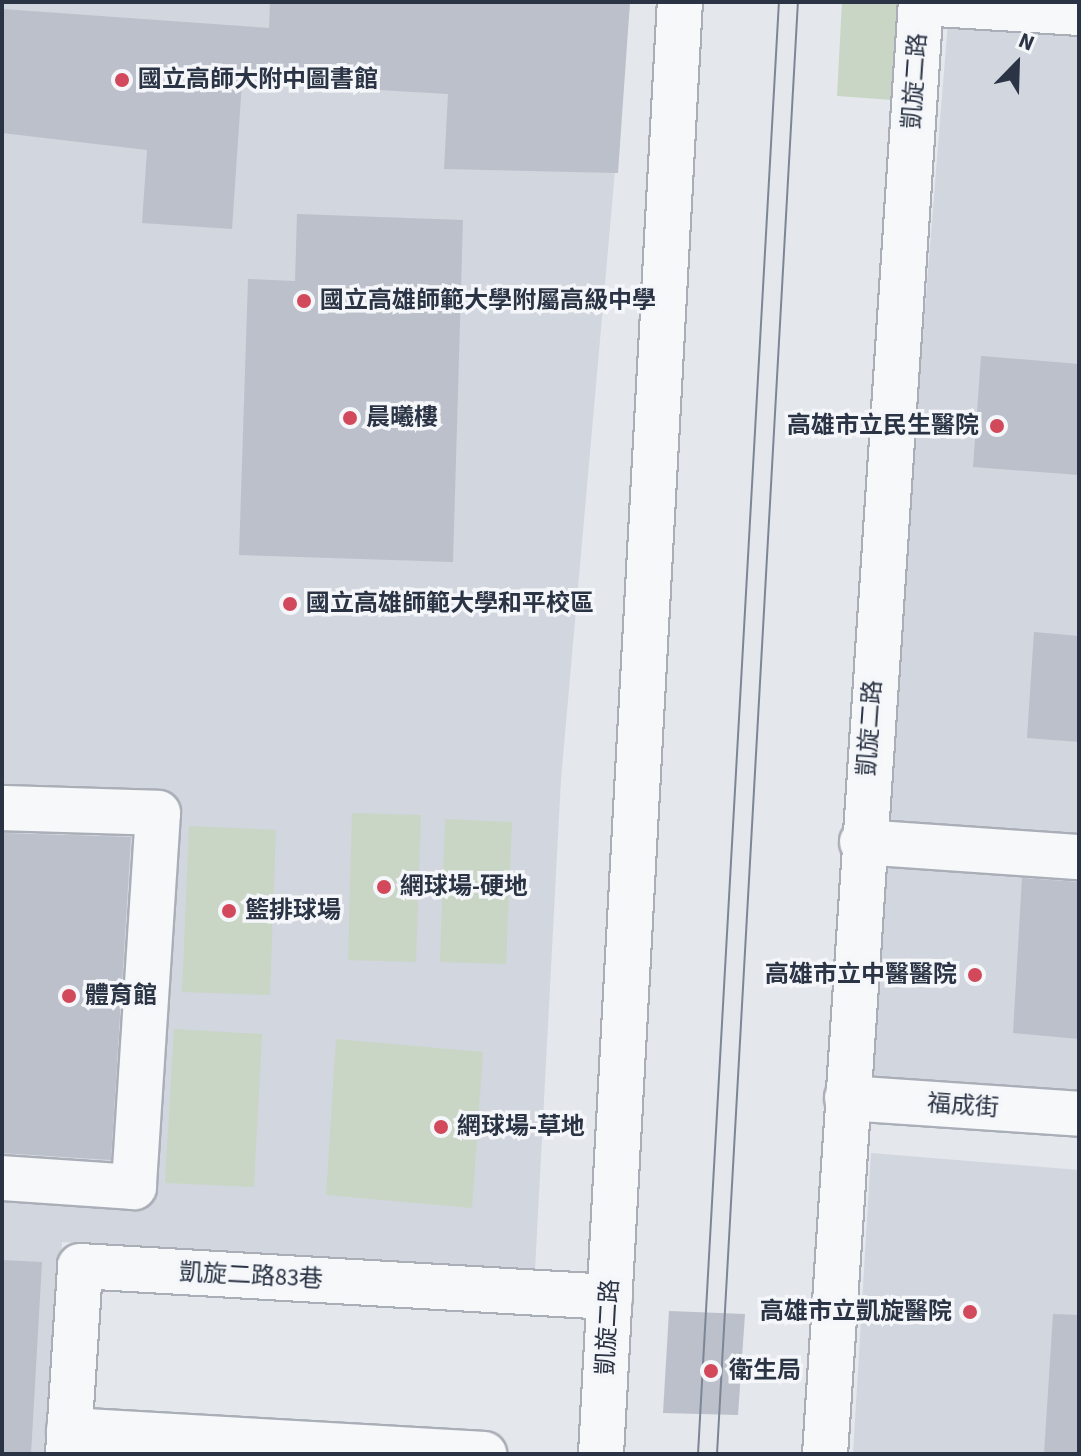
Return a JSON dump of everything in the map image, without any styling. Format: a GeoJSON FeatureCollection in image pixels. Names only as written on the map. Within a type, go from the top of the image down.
{"type":"FeatureCollection","features":[{"type":"Feature","properties":{"kind":"street","name":"凱旋二路"},"geometry":{"type":"LineString","coordinates":[[601,1454],[680,2]]}},
{"type":"Feature","properties":{"kind":"street","name":"凱旋二路"},"geometry":{"type":"LineString","coordinates":[[825,1454],[862,842],[921,2]]}},
{"type":"Feature","properties":{"kind":"street"},"geometry":{"type":"LineString","coordinates":[[921,2],[1079,13]]}},
{"type":"Feature","properties":{"kind":"street"},"geometry":{"type":"LineString","coordinates":[[2,808],[158,813],[134,1187],[2,1178]]}},
{"type":"Feature","properties":{"kind":"street"},"geometry":{"type":"LineString","coordinates":[[862,842],[1079,857]]}},
{"type":"Feature","properties":{"kind":"street","name":"福成街"},"geometry":{"type":"LineString","coordinates":[[847,1098],[1079,1114]]}},
{"type":"Feature","properties":{"kind":"street","name":"凱旋二路83巷"},"geometry":{"type":"LineString","coordinates":[[68,1442],[80,1266],[610,1297]]}},
{"type":"Feature","properties":{"kind":"street"},"geometry":{"type":"LineString","coordinates":[[68,1442],[484,1454]]}},
{"type":"Feature","properties":{"kind":"shaded area","name":"國立高雄師範大學和平校區"},"geometry":{"type":"Polygon","coordinates":[[[2,2],[630,2],[561,779],[535,1270],[62,1242],[49,1454],[2,1454],[2,2]]]}},
{"type":"Feature","properties":{"kind":"shaded area","name":"高雄市立民生醫院"},"geometry":{"type":"Polygon","coordinates":[[[948,22],[1079,33],[1079,836],[884,819],[948,22]]]}},
{"type":"Feature","properties":{"kind":"shaded area","name":"高雄市立中醫醫院"},"geometry":{"type":"Polygon","coordinates":[[[879,843],[1079,863],[1079,1111],[863,1087],[879,843]]]}},
{"type":"Feature","properties":{"kind":"shaded area","name":"高雄市立凱旋醫院"},"geometry":{"type":"Polygon","coordinates":[[[871,1153],[1079,1170],[1079,1454],[853,1454],[871,1153]]]}},
{"type":"Feature","properties":{"kind":"green space"},"geometry":{"type":"Polygon","coordinates":[[[842,2],[898,2],[893,100],[837,96],[842,2]]]}},
{"type":"Feature","properties":{"kind":"green space","name":"網球場-硬地"},"geometry":{"type":"Polygon","coordinates":[[[352,813],[421,815],[416,962],[348,960],[352,813]]]}},
{"type":"Feature","properties":{"kind":"green space","name":"網球場-硬地"},"geometry":{"type":"Polygon","coordinates":[[[445,819],[512,822],[506,964],[440,962],[445,819]]]}},
{"type":"Feature","properties":{"kind":"green space","name":"籃排球場"},"geometry":{"type":"Polygon","coordinates":[[[189,826],[276,830],[270,995],[182,992],[189,826]]]}},
{"type":"Feature","properties":{"kind":"green space"},"geometry":{"type":"Polygon","coordinates":[[[174,1029],[262,1034],[254,1187],[165,1183],[174,1029]]]}},
{"type":"Feature","properties":{"kind":"green space"},"geometry":{"type":"Polygon","coordinates":[[[336,1039],[483,1052],[472,1208],[326,1195],[336,1039]]]}},
{"type":"Feature","properties":{"kind":"building"},"geometry":{"type":"Polygon","coordinates":[[[270,2],[630,2],[618,173],[444,169],[448,94],[242,82],[232,229],[142,223],[147,150],[2,133],[2,9],[269,28],[270,2]]]}},
{"type":"Feature","properties":{"kind":"building","name":"晨曦樓"},"geometry":{"type":"Polygon","coordinates":[[[297,214],[463,220],[453,562],[239,555],[248,279],[295,281],[297,214]]]}},
{"type":"Feature","properties":{"kind":"building","name":"高雄市立民生醫院"},"geometry":{"type":"Polygon","coordinates":[[[981,356],[1079,364],[1079,475],[973,467],[981,356]]]}},
{"type":"Feature","properties":{"kind":"building"},"geometry":{"type":"Polygon","coordinates":[[[1034,632],[1079,636],[1079,742],[1027,738],[1034,632]]]}},
{"type":"Feature","properties":{"kind":"building","name":"體育館"},"geometry":{"type":"Polygon","coordinates":[[[2,833],[131,837],[111,1160],[2,1153],[2,833]]]}},
{"type":"Feature","properties":{"kind":"building","name":"高雄市立中醫醫院"},"geometry":{"type":"Polygon","coordinates":[[[1022,878],[1079,882],[1079,1039],[1013,1033],[1022,878]]]}},
{"type":"Feature","properties":{"kind":"building"},"geometry":{"type":"Polygon","coordinates":[[[2,1260],[42,1262],[31,1454],[2,1454],[2,1260]]]}},
{"type":"Feature","properties":{"kind":"building"},"geometry":{"type":"Polygon","coordinates":[[[669,1311],[745,1314],[738,1415],[663,1413],[669,1311]]]}},
{"type":"Feature","properties":{"kind":"building"},"geometry":{"type":"Polygon","coordinates":[[[1053,1314],[1079,1315],[1079,1454],[1044,1454],[1053,1314]]]}},
{"type":"Feature","properties":{"kind":"tram line"},"geometry":{"type":"LineString","coordinates":[[698,1454],[779,2]]}},
{"type":"Feature","properties":{"kind":"tram line"},"geometry":{"type":"LineString","coordinates":[[717,1454],[798,2]]}},
{"type":"Feature","properties":{"kind":"place","name":"國立高師大附中圖書館"},"geometry":{"type":"Point","coordinates":[122,80]}},
{"type":"Feature","properties":{"kind":"place","name":"國立高雄師範大學附屬高級中學"},"geometry":{"type":"Point","coordinates":[304,301]}},
{"type":"Feature","properties":{"kind":"place","name":"晨曦樓"},"geometry":{"type":"Point","coordinates":[350,418]}},
{"type":"Feature","properties":{"kind":"place","name":"高雄市立民生醫院"},"geometry":{"type":"Point","coordinates":[997,426]}},
{"type":"Feature","properties":{"kind":"place","name":"國立高雄師範大學和平校區"},"geometry":{"type":"Point","coordinates":[290,604]}},
{"type":"Feature","properties":{"kind":"place","name":"網球場-硬地"},"geometry":{"type":"Point","coordinates":[384,887]}},
{"type":"Feature","properties":{"kind":"place","name":"籃排球場"},"geometry":{"type":"Point","coordinates":[229,911]}},
{"type":"Feature","properties":{"kind":"place","name":"高雄市立中醫醫院"},"geometry":{"type":"Point","coordinates":[975,975]}},
{"type":"Feature","properties":{"kind":"place","name":"體育館"},"geometry":{"type":"Point","coordinates":[69,996]}},
{"type":"Feature","properties":{"kind":"place","name":"網球場-草地"},"geometry":{"type":"Point","coordinates":[441,1127]}},
{"type":"Feature","properties":{"kind":"place","name":"高雄市立凱旋醫院"},"geometry":{"type":"Point","coordinates":[970,1312]}},
{"type":"Feature","properties":{"kind":"place","name":"衛生局"},"geometry":{"type":"Point","coordinates":[711,1371]}}]}
